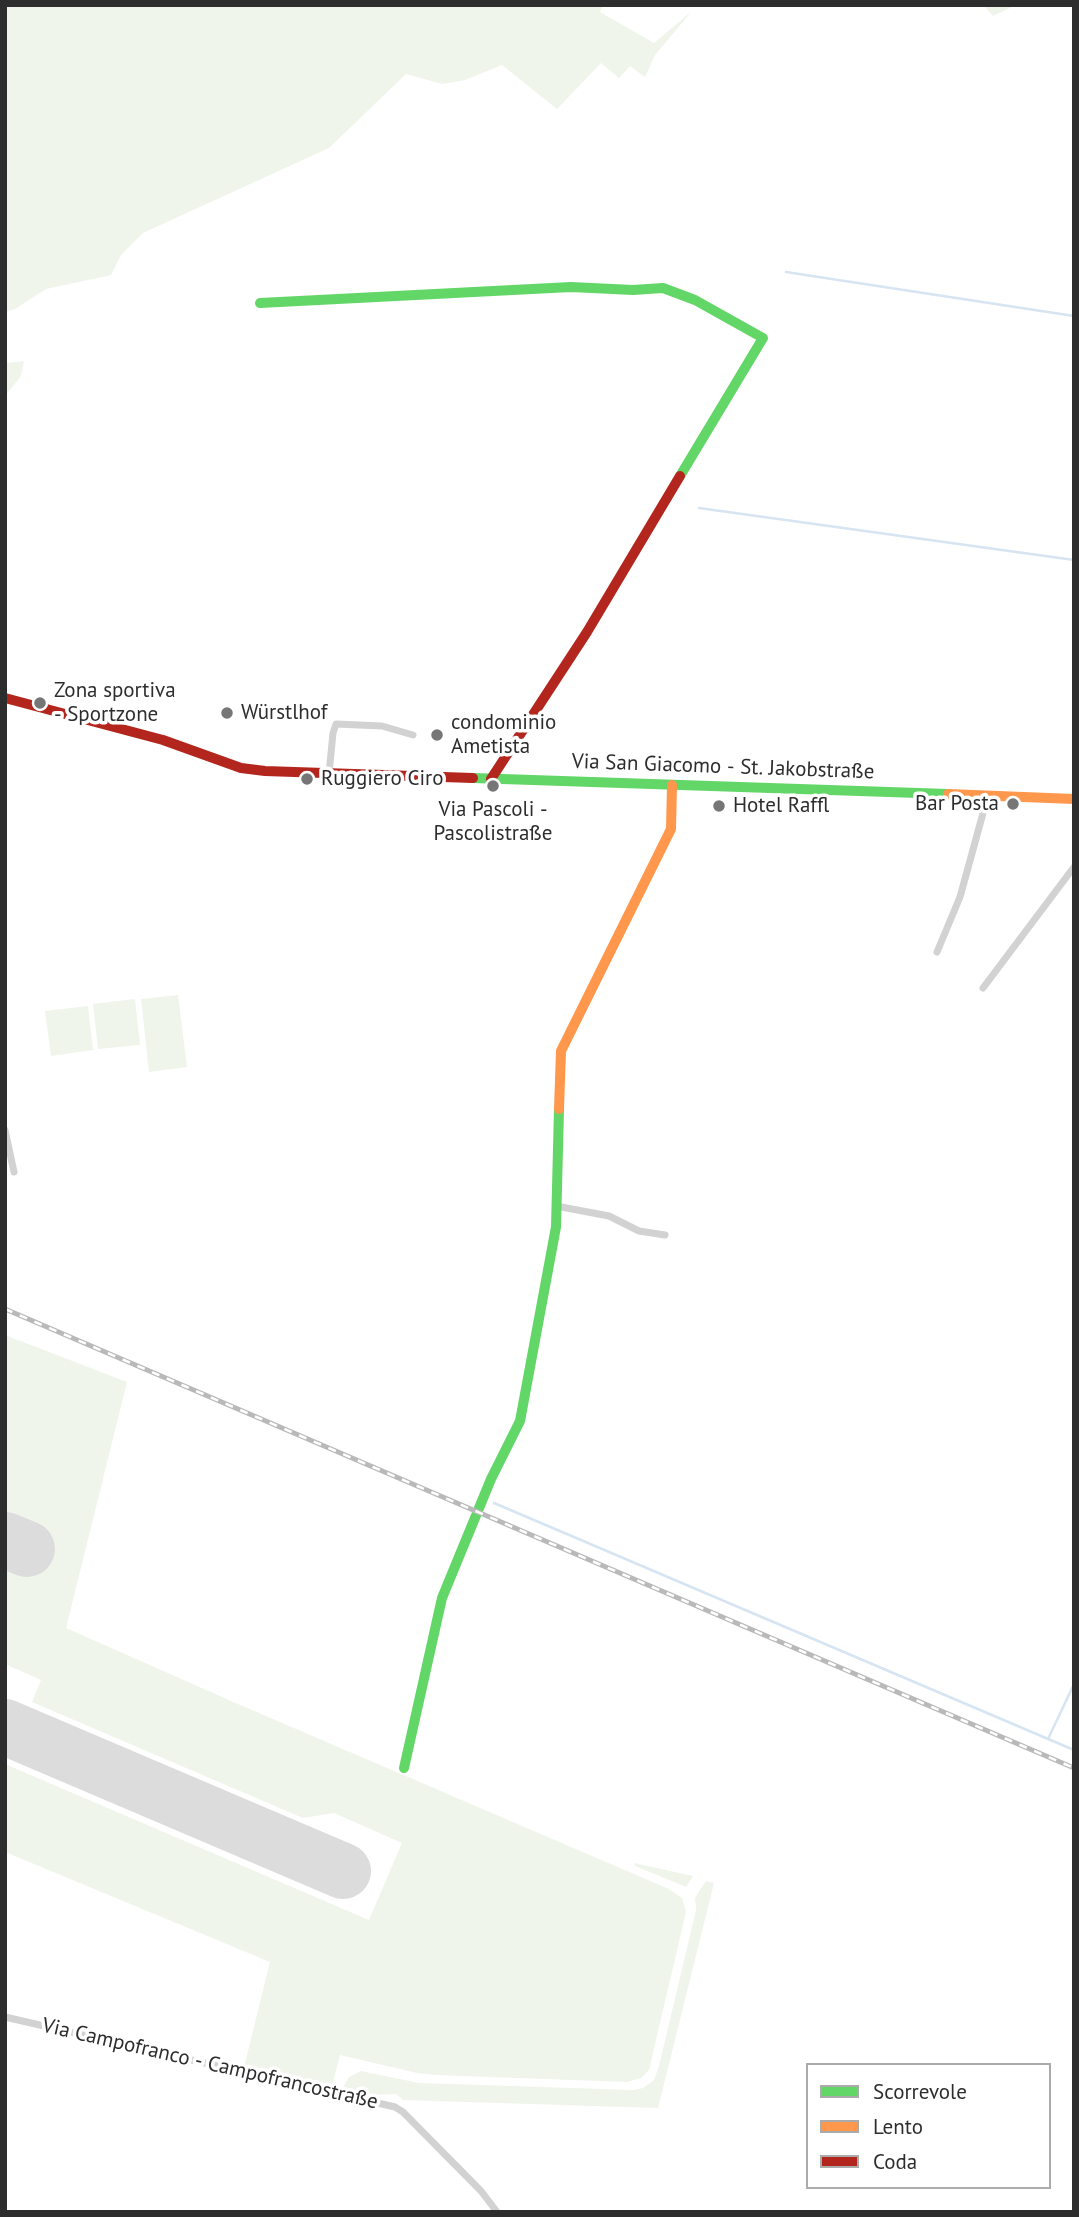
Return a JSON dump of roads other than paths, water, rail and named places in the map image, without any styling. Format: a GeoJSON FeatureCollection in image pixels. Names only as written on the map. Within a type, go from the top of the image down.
{"type":"FeatureCollection","features":[{"type":"Feature","properties":{"kind":"street"},"geometry":{"type":"LineString","coordinates":[[260,303],[571,287],[633,290],[663,288],[695,300],[764,338],[587,632],[491,779]]}},
{"type":"Feature","properties":{"kind":"street","name":"Via San Giacomo - St. Jakobstraße"},"geometry":{"type":"LineString","coordinates":[[5,698],[163,740],[241,768],[265,771],[732,785],[1074,799]]}},
{"type":"Feature","properties":{"kind":"street"},"geometry":{"type":"LineString","coordinates":[[329,774],[333,733],[338,723],[382,726],[413,735]]}},
{"type":"Feature","properties":{"kind":"street"},"geometry":{"type":"LineString","coordinates":[[404,1768],[443,1598],[491,1479],[520,1421],[556,1227],[561,1051],[671,829],[672,785]]}},
{"type":"Feature","properties":{"kind":"street"},"geometry":{"type":"LineString","coordinates":[[937,952],[960,897],[988,795]]}},
{"type":"Feature","properties":{"kind":"street"},"geometry":{"type":"LineString","coordinates":[[983,988],[1074,867]]}},
{"type":"Feature","properties":{"kind":"street"},"geometry":{"type":"LineString","coordinates":[[5,1130],[14,1172]]}},
{"type":"Feature","properties":{"kind":"street"},"geometry":{"type":"LineString","coordinates":[[556,1206],[609,1216],[639,1231],[665,1235]]}},
{"type":"Feature","properties":{"kind":"street","name":"Via Campofranco - Campofrancostraße"},"geometry":{"type":"LineString","coordinates":[[5,2017],[395,2107],[481,2192],[497,2212]]}},
{"type":"Feature","properties":{"kind":"waterway"},"geometry":{"type":"LineString","coordinates":[[786,272],[1074,316]]}},
{"type":"Feature","properties":{"kind":"waterway"},"geometry":{"type":"LineString","coordinates":[[699,508],[1074,560]]}},
{"type":"Feature","properties":{"kind":"waterway"},"geometry":{"type":"LineString","coordinates":[[494,1503],[1074,1750]]}},
{"type":"Feature","properties":{"kind":"waterway"},"geometry":{"type":"LineString","coordinates":[[1048,1739],[1074,1684]]}},
{"type":"Feature","properties":{"kind":"railway"},"geometry":{"type":"LineString","coordinates":[[5,1309],[1074,1768]]}},
{"type":"Feature","properties":{"kind":"place","name":"Zona sportiva - Sportzone"},"geometry":{"type":"Point","coordinates":[40,703]}},
{"type":"Feature","properties":{"kind":"place","name":"Würstlhof"},"geometry":{"type":"Point","coordinates":[227,713]}},
{"type":"Feature","properties":{"kind":"place","name":"condominio Ametista"},"geometry":{"type":"Point","coordinates":[437,735]}},
{"type":"Feature","properties":{"kind":"place","name":"Ruggiero Ciro"},"geometry":{"type":"Point","coordinates":[307,779]}},
{"type":"Feature","properties":{"kind":"place","name":"Via Pascoli - Pascolistraße"},"geometry":{"type":"Point","coordinates":[493,786]}},
{"type":"Feature","properties":{"kind":"place","name":"Bar Posta"},"geometry":{"type":"Point","coordinates":[1013,804]}},
{"type":"Feature","properties":{"kind":"place","name":"Hotel Raffl"},"geometry":{"type":"Point","coordinates":[719,806]}}]}
